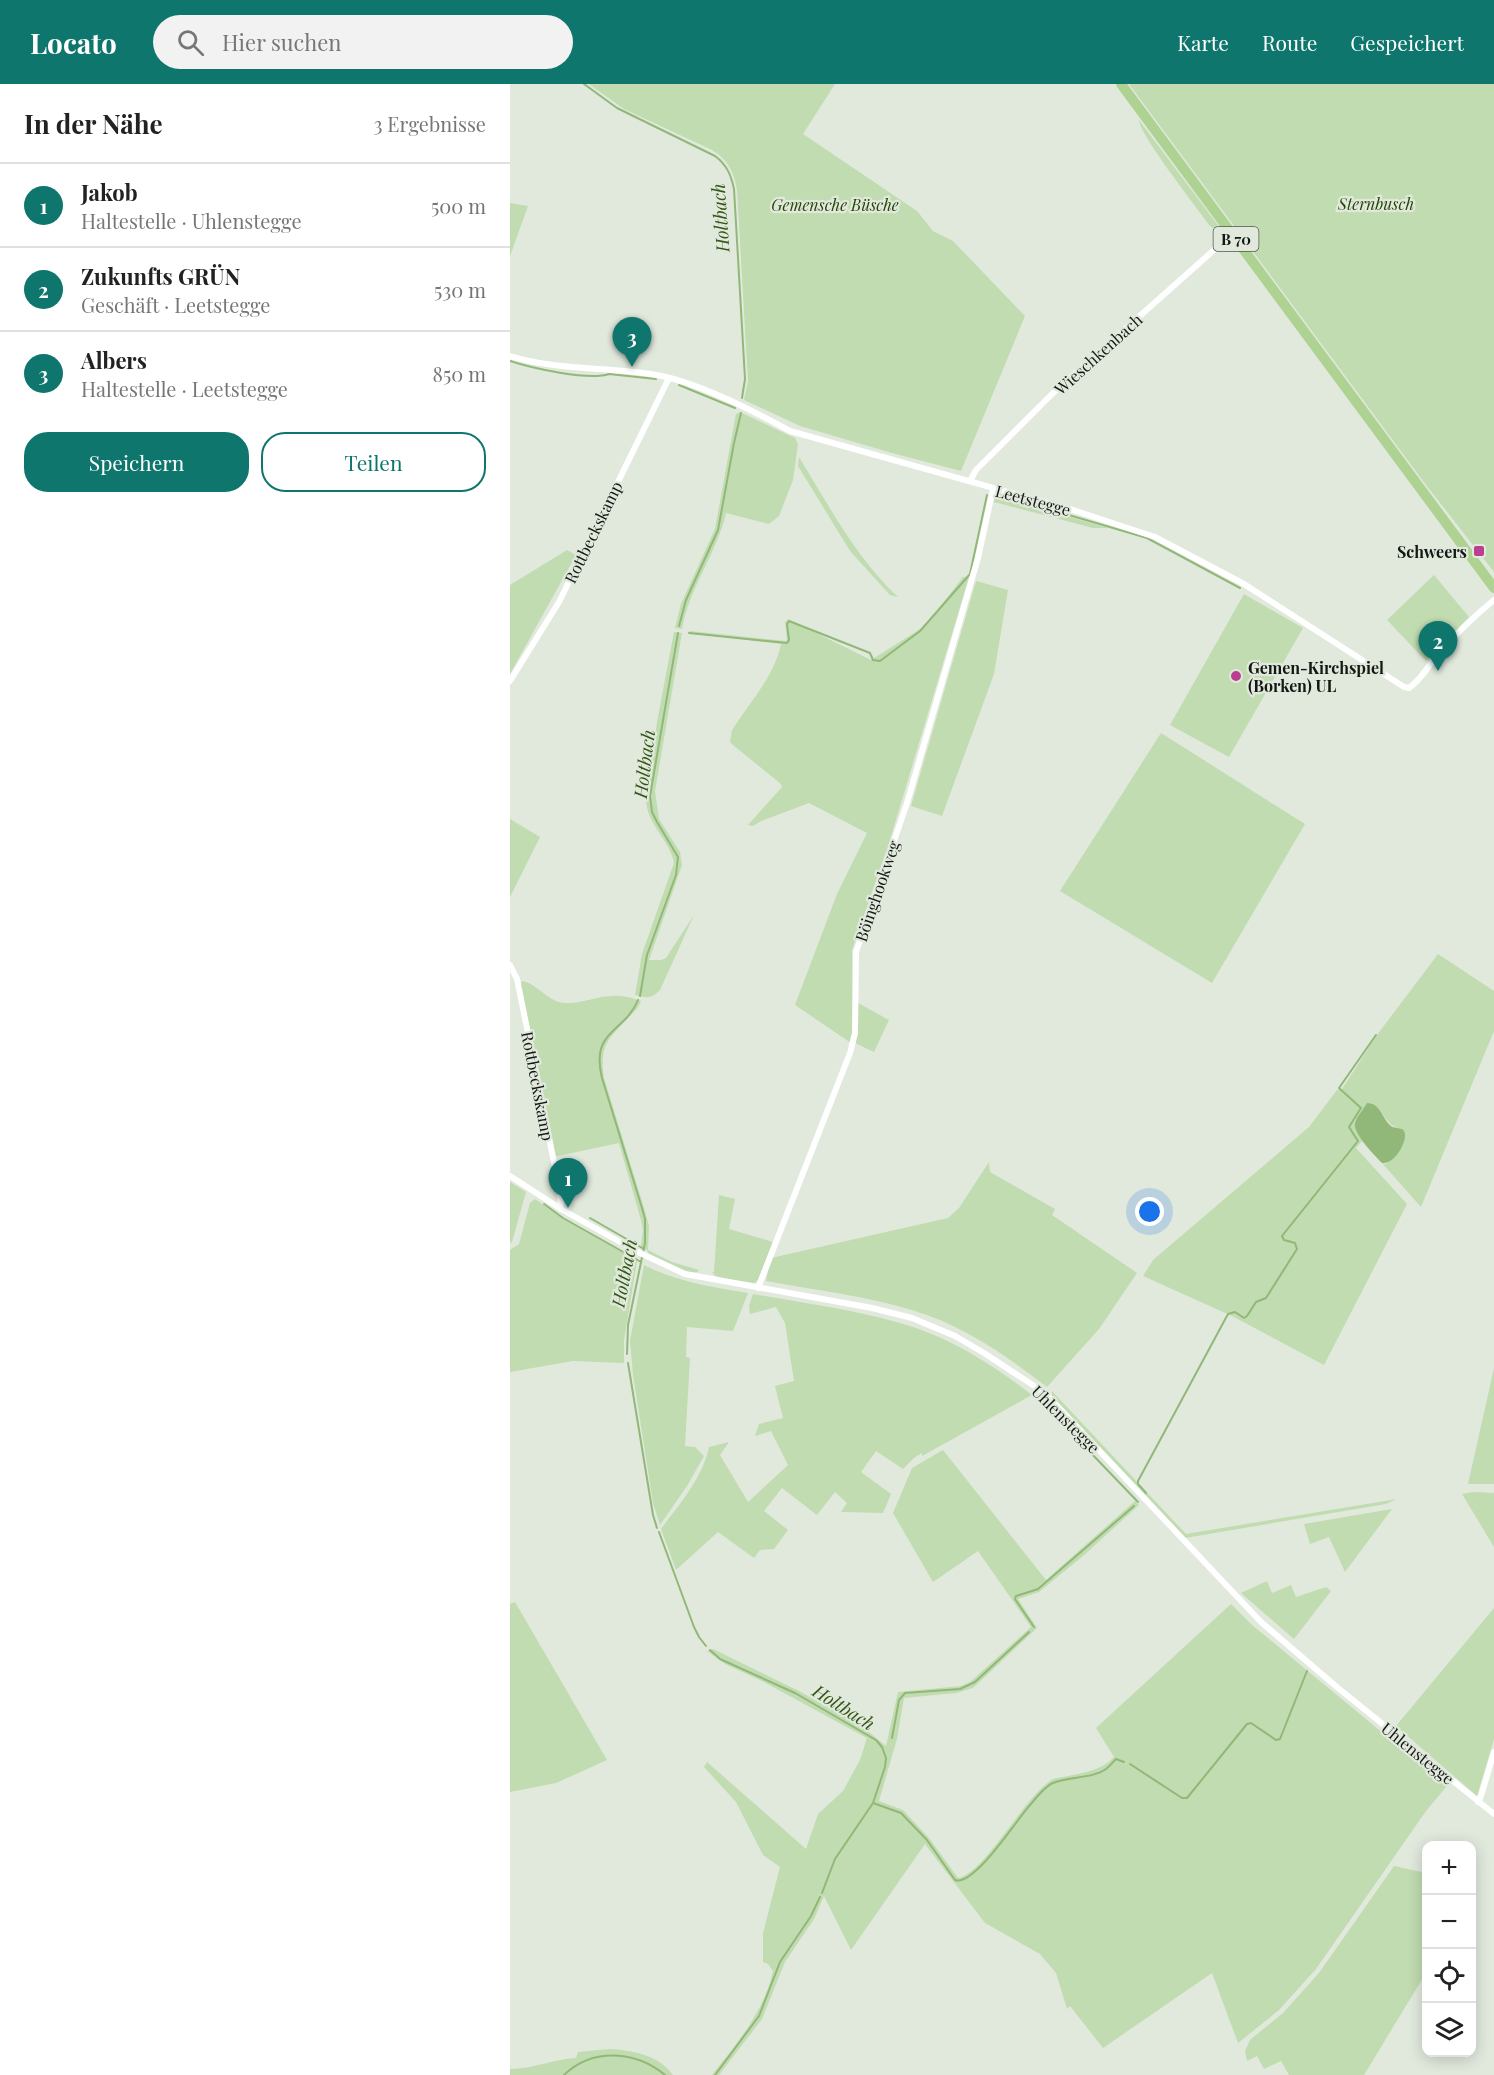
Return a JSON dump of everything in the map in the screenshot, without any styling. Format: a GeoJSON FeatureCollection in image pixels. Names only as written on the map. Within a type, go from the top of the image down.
{"type":"FeatureCollection","features":[{"type":"Feature","properties":{"kind":"main road","name":"B 70"},"geometry":{"type":"LineString","coordinates":[[1121,84],[1494,588]]}},
{"type":"Feature","properties":{"kind":"street","name":"Wieschkenbach"},"geometry":{"type":"LineString","coordinates":[[970,481],[976,470],[1053,394],[1232,234]]}},
{"type":"Feature","properties":{"kind":"street","name":"Leetstegge"},"geometry":{"type":"LineString","coordinates":[[510,356],[542,363],[649,373],[669,378],[726,399],[790,431],[1076,511],[1155,537],[1244,585],[1404,687],[1409,688],[1414,685],[1463,628],[1494,600]]}},
{"type":"Feature","properties":{"kind":"street","name":"Rottbeckskamp"},"geometry":{"type":"LineString","coordinates":[[510,681],[559,602],[669,378]]}},
{"type":"Feature","properties":{"kind":"street","name":"Böinghookweg"},"geometry":{"type":"LineString","coordinates":[[758,1288],[850,1053],[855,1033],[856,952],[910,792],[978,558],[993,489]]}},
{"type":"Feature","properties":{"kind":"street","name":"Rottbeckskamp"},"geometry":{"type":"LineString","coordinates":[[510,965],[517,979],[560,1192],[561,1209]]}},
{"type":"Feature","properties":{"kind":"street","name":"Uhlenstegge"},"geometry":{"type":"LineString","coordinates":[[510,1176],[561,1209],[646,1257],[685,1274],[851,1304],[912,1318],[955,1336],[984,1353],[1045,1393],[1260,1622],[1494,1814]]}},
{"type":"Feature","properties":{"kind":"street"},"geometry":{"type":"LineString","coordinates":[[1478,1802],[1494,1752]]}},
{"type":"Feature","properties":{"kind":"green space","name":"Gemensche Büsche"},"geometry":{"type":"Polygon","coordinates":[[[589,84],[835,84],[803,134],[917,211],[933,231],[953,241],[1025,316],[961,471],[800,426],[744,400],[748,381],[737,190],[732,172],[726,162],[712,150],[624,109],[589,84]]]}},
{"type":"Feature","properties":{"kind":"green space","name":"Sternbusch"},"geometry":{"type":"Polygon","coordinates":[[[1129,84],[1494,84],[1494,572],[1423,481],[1129,84]]]}},
{"type":"Feature","properties":{"kind":"green space"},"geometry":{"type":"Polygon","coordinates":[[[1139,120],[1223,232],[1222,234],[1210,226],[1170,172],[1148,140],[1139,120]]]}},
{"type":"Feature","properties":{"kind":"green space"},"geometry":{"type":"Polygon","coordinates":[[[510,203],[528,206],[510,256],[510,203]]]}},
{"type":"Feature","properties":{"kind":"green space"},"geometry":{"type":"Polygon","coordinates":[[[740,412],[795,438],[798,444],[793,480],[779,516],[769,524],[726,513],[722,528],[691,599],[682,629],[675,628],[681,604],[715,529],[736,414],[740,412]]]}},
{"type":"Feature","properties":{"kind":"green space"},"geometry":{"type":"Polygon","coordinates":[[[799,457],[856,548],[869,566],[898,597],[890,595],[850,551],[798,466],[799,457]]]}},
{"type":"Feature","properties":{"kind":"green space"},"geometry":{"type":"Polygon","coordinates":[[[995,495],[1108,528],[1093,528],[994,502],[995,495]]]}},
{"type":"Feature","properties":{"kind":"green space"},"geometry":{"type":"Polygon","coordinates":[[[567,550],[576,555],[510,674],[510,585],[567,550]]]}},
{"type":"Feature","properties":{"kind":"green space"},"geometry":{"type":"Polygon","coordinates":[[[1434,575],[1469,617],[1426,661],[1387,620],[1434,575]]]}},
{"type":"Feature","properties":{"kind":"green space"},"geometry":{"type":"Polygon","coordinates":[[[963,577],[969,577],[889,843],[852,950],[853,1033],[851,1043],[795,1005],[837,894],[867,833],[809,803],[753,826],[748,825],[782,787],[730,742],[732,730],[767,678],[781,644],[689,633],[690,631],[786,641],[785,622],[788,619],[871,660],[925,626],[963,577]]]}},
{"type":"Feature","properties":{"kind":"green space"},"geometry":{"type":"Polygon","coordinates":[[[976,581],[1008,590],[994,674],[942,816],[911,806],[976,581]]]}},
{"type":"Feature","properties":{"kind":"green space","name":"Gemen-Kirchspiel (Borken) UL"},"geometry":{"type":"Polygon","coordinates":[[[1244,594],[1303,628],[1229,757],[1170,725],[1244,594]]]}},
{"type":"Feature","properties":{"kind":"green space"},"geometry":{"type":"Polygon","coordinates":[[[674,632],[682,633],[655,791],[659,819],[680,852],[682,865],[649,960],[666,958],[694,915],[660,990],[646,997],[635,995],[642,954],[674,863],[668,847],[651,818],[646,801],[657,722],[674,632]]]}},
{"type":"Feature","properties":{"kind":"green space"},"geometry":{"type":"Polygon","coordinates":[[[1161,733],[1305,824],[1212,983],[1060,891],[1161,733]]]}},
{"type":"Feature","properties":{"kind":"green space"},"geometry":{"type":"Polygon","coordinates":[[[510,819],[540,837],[510,897],[510,819]]]}},
{"type":"Feature","properties":{"kind":"green space"},"geometry":{"type":"Polygon","coordinates":[[[1438,954],[1494,991],[1494,1031],[1421,1207],[1382,1163],[1386,1164],[1402,1129],[1392,1125],[1370,1103],[1357,1121],[1356,1129],[1368,1148],[1362,1141],[1356,1148],[1407,1204],[1324,1365],[1232,1316],[1143,1276],[1153,1260],[1309,1127],[1337,1090],[1342,1089],[1377,1035],[1438,954]]]}},
{"type":"Feature","properties":{"kind":"green space"},"geometry":{"type":"Polygon","coordinates":[[[523,981],[559,1002],[577,1002],[616,996],[641,1001],[637,1009],[611,1036],[604,1049],[604,1078],[649,1226],[648,1250],[672,1262],[699,1270],[697,1272],[684,1271],[665,1264],[647,1255],[648,1251],[641,1246],[643,1230],[641,1220],[619,1143],[553,1157],[520,983],[523,981]]]}},
{"type":"Feature","properties":{"kind":"green space"},"geometry":{"type":"Polygon","coordinates":[[[858,1003],[889,1020],[874,1052],[855,1043],[858,1003]]]}},
{"type":"Feature","properties":{"kind":"green space"},"geometry":{"type":"Polygon","coordinates":[[[989,1162],[990,1172],[1055,1209],[1052,1215],[1137,1273],[1099,1329],[1047,1387],[968,1333],[933,1317],[878,1301],[766,1281],[771,1258],[948,1218],[959,1208],[989,1162]]]}},
{"type":"Feature","properties":{"kind":"green space"},"geometry":{"type":"Polygon","coordinates":[[[510,1182],[526,1192],[510,1243],[510,1182]]]}},
{"type":"Feature","properties":{"kind":"green space"},"geometry":{"type":"Polygon","coordinates":[[[719,1195],[735,1199],[729,1229],[773,1242],[758,1280],[754,1283],[717,1278],[712,1272],[714,1272],[719,1195]]]}},
{"type":"Feature","properties":{"kind":"green space"},"geometry":{"type":"Polygon","coordinates":[[[535,1199],[563,1219],[637,1261],[624,1340],[624,1363],[573,1361],[510,1372],[510,1250],[519,1244],[530,1203],[535,1199]]]}},
{"type":"Feature","properties":{"kind":"green space"},"geometry":{"type":"Polygon","coordinates":[[[644,1265],[682,1280],[748,1293],[733,1331],[687,1327],[686,1357],[690,1358],[685,1446],[695,1447],[704,1456],[660,1525],[653,1503],[633,1375],[630,1341],[644,1265]]]}},
{"type":"Feature","properties":{"kind":"green space"},"geometry":{"type":"Polygon","coordinates":[[[753,1294],[856,1312],[916,1328],[977,1357],[1032,1395],[922,1456],[922,1453],[903,1469],[876,1451],[861,1472],[891,1494],[883,1513],[841,1512],[847,1503],[835,1492],[817,1515],[782,1488],[764,1511],[788,1530],[774,1549],[760,1550],[754,1558],[718,1532],[676,1570],[661,1529],[696,1480],[709,1447],[729,1442],[720,1455],[748,1502],[788,1465],[771,1431],[755,1436],[759,1424],[783,1418],[775,1386],[794,1381],[785,1323],[776,1307],[750,1314],[749,1306],[753,1294]]]}},
{"type":"Feature","properties":{"kind":"green space"},"geometry":{"type":"Polygon","coordinates":[[[1494,1368],[1494,1484],[1468,1484],[1494,1368]]]}},
{"type":"Feature","properties":{"kind":"green space"},"geometry":{"type":"Polygon","coordinates":[[[1052,1391],[1186,1534],[1397,1499],[1386,1504],[1185,1538],[1052,1399],[1052,1391]]]}},
{"type":"Feature","properties":{"kind":"green space"},"geometry":{"type":"Polygon","coordinates":[[[943,1450],[1046,1580],[1135,1501],[1139,1505],[1039,1592],[1018,1599],[1037,1628],[973,1688],[956,1693],[904,1698],[897,1739],[879,1801],[903,1810],[929,1838],[958,1878],[980,1864],[1028,1803],[1051,1780],[1084,1773],[1109,1762],[1114,1757],[1096,1728],[1231,1604],[1252,1625],[1447,1786],[1426,1811],[1316,1969],[1279,2010],[1238,2043],[1212,1973],[1103,2048],[1070,2006],[1067,2009],[1056,1973],[1040,1954],[985,1923],[925,1844],[851,1950],[824,1896],[814,1919],[785,1962],[762,2019],[719,2075],[712,2075],[748,2026],[769,1986],[773,1971],[768,1964],[763,1962],[763,1933],[780,1867],[763,1855],[736,1802],[704,1767],[707,1762],[806,1849],[818,1814],[843,1791],[860,1760],[867,1738],[762,1681],[725,1664],[707,1651],[713,1649],[799,1691],[864,1728],[886,1746],[898,1692],[961,1686],[970,1682],[1031,1627],[978,1551],[933,1582],[893,1513],[912,1468],[943,1450]]]}},
{"type":"Feature","properties":{"kind":"green space"},"geometry":{"type":"Polygon","coordinates":[[[1494,1493],[1494,1547],[1462,1494],[1494,1493]]]}},
{"type":"Feature","properties":{"kind":"green space"},"geometry":{"type":"Polygon","coordinates":[[[1392,1509],[1345,1572],[1329,1537],[1310,1544],[1304,1524],[1392,1509]]]}},
{"type":"Feature","properties":{"kind":"green space"},"geometry":{"type":"Polygon","coordinates":[[[1267,1581],[1272,1593],[1291,1585],[1296,1597],[1326,1587],[1331,1591],[1294,1639],[1241,1593],[1267,1581]]]}},
{"type":"Feature","properties":{"kind":"green space"},"geometry":{"type":"Polygon","coordinates":[[[515,1602],[607,1760],[556,1783],[510,1792],[510,1604],[515,1602]]]}},
{"type":"Feature","properties":{"kind":"green space"},"geometry":{"type":"Polygon","coordinates":[[[1494,1608],[1494,1739],[1477,1796],[1396,1726],[1494,1608]]]}},
{"type":"Feature","properties":{"kind":"green space"},"geometry":{"type":"Polygon","coordinates":[[[1394,1866],[1422,1872],[1422,1980],[1364,2075],[1289,2075],[1281,2061],[1264,2069],[1257,2056],[1247,2061],[1245,2051],[1250,2040],[1283,2013],[1319,1973],[1394,1866]]]}},
{"type":"Feature","properties":{"kind":"green space"},"geometry":{"type":"Polygon","coordinates":[[[609,2049],[653,2058],[673,2075],[510,2075],[510,2069],[576,2058],[578,2052],[609,2049]]]}},
{"type":"Feature","properties":{"kind":"shaded area"},"geometry":{"type":"Polygon","coordinates":[[[1367,1103],[1378,1108],[1391,1126],[1404,1131],[1400,1151],[1387,1163],[1382,1163],[1355,1128],[1357,1119],[1367,1103]]]}},
{"type":"Feature","properties":{"kind":"waterway","name":"Holtbach"},"geometry":{"type":"LineString","coordinates":[[584,84],[617,108],[715,156],[728,171],[734,189],[745,379],[742,398]]}},
{"type":"Feature","properties":{"kind":"waterway"},"geometry":{"type":"LineString","coordinates":[[510,361],[574,375],[609,374],[656,379]]}},
{"type":"Feature","properties":{"kind":"waterway"},"geometry":{"type":"LineString","coordinates":[[679,385],[735,408]]}},
{"type":"Feature","properties":{"kind":"waterway","name":"Holtbach"},"geometry":{"type":"LineString","coordinates":[[679,626],[686,600],[718,530],[741,413]]}},
{"type":"Feature","properties":{"kind":"waterway"},"geometry":{"type":"LineString","coordinates":[[689,633],[787,643],[789,621],[870,653],[873,660],[880,661],[920,631],[970,574],[987,495]]}},
{"type":"Feature","properties":{"kind":"waterway"},"geometry":{"type":"LineString","coordinates":[[1001,495],[1147,538],[1240,588]]}},
{"type":"Feature","properties":{"kind":"waterway","name":"Holtbach"},"geometry":{"type":"LineString","coordinates":[[640,996],[647,955],[676,875],[678,857],[652,812],[650,796],[678,633]]}},
{"type":"Feature","properties":{"kind":"waterway","name":"Holtbach"},"geometry":{"type":"LineString","coordinates":[[627,1354],[628,1325],[645,1243],[645,1219],[602,1078],[600,1062],[605,1040],[632,1011],[638,1000]]}},
{"type":"Feature","properties":{"kind":"waterway"},"geometry":{"type":"LineString","coordinates":[[1146,1493],[1138,1481],[1228,1314],[1235,1312],[1244,1318],[1256,1302],[1266,1298],[1297,1249],[1295,1243],[1284,1240],[1282,1236],[1358,1141],[1349,1127],[1361,1108],[1339,1088],[1376,1035]]}},
{"type":"Feature","properties":{"kind":"waterway"},"geometry":{"type":"LineString","coordinates":[[544,1204],[563,1218],[641,1262]]}},
{"type":"Feature","properties":{"kind":"waterway"},"geometry":{"type":"LineString","coordinates":[[590,1218],[644,1249]]}},
{"type":"Feature","properties":{"kind":"waterway","name":"Holtbach"},"geometry":{"type":"LineString","coordinates":[[628,1363],[657,1528]]}},
{"type":"Feature","properties":{"kind":"waterway"},"geometry":{"type":"LineString","coordinates":[[1040,1400],[1138,1502]]}},
{"type":"Feature","properties":{"kind":"waterway"},"geometry":{"type":"LineString","coordinates":[[1034,1627],[1015,1599],[1016,1596],[1038,1589],[1134,1506]]}},
{"type":"Feature","properties":{"kind":"waterway","name":"Holtbach"},"geometry":{"type":"LineString","coordinates":[[659,1532],[694,1627],[706,1646]]}},
{"type":"Feature","properties":{"kind":"waterway"},"geometry":{"type":"LineString","coordinates":[[892,1738],[899,1700],[905,1693],[960,1689],[975,1682],[1029,1632]]}},
{"type":"Feature","properties":{"kind":"waterway","name":"Holtbach"},"geometry":{"type":"LineString","coordinates":[[710,1650],[720,1659],[795,1693],[876,1740],[882,1747],[886,1758],[885,1767],[873,1803],[835,1859],[822,1893]]}},
{"type":"Feature","properties":{"kind":"waterway"},"geometry":{"type":"LineString","coordinates":[[1130,1764],[1182,1798],[1187,1798],[1247,1724],[1251,1723],[1276,1740],[1280,1739],[1307,1671]]}},
{"type":"Feature","properties":{"kind":"waterway"},"geometry":{"type":"LineString","coordinates":[[873,1803],[901,1813],[927,1840],[955,1880],[963,1879],[984,1863],[1047,1787],[1059,1781],[1100,1772],[1116,1759],[1124,1762]]}},
{"type":"Feature","properties":{"kind":"waterway","name":"Holtbach"},"geometry":{"type":"LineString","coordinates":[[715,2075],[759,2016],[780,1962],[811,1916],[820,1897]]}},
{"type":"Feature","properties":{"kind":"waterway"},"geometry":{"type":"LineString","coordinates":[[564,2075],[575,2066],[601,2056],[628,2057],[654,2067],[665,2075]]}},
{"type":"Feature","properties":{"kind":"place","name":"Albers"},"geometry":{"type":"Point","coordinates":[632,367]}},
{"type":"Feature","properties":{"kind":"place","name":"Schweers"},"geometry":{"type":"Point","coordinates":[1479,551]}},
{"type":"Feature","properties":{"kind":"place","name":"Zukunfts GRÜN"},"geometry":{"type":"Point","coordinates":[1438,671]}},
{"type":"Feature","properties":{"kind":"place","name":"Gemen-Kirchspiel (Borken) UL"},"geometry":{"type":"Point","coordinates":[1236,676]}},
{"type":"Feature","properties":{"kind":"place","name":"Jakob"},"geometry":{"type":"Point","coordinates":[568,1208]}}]}
